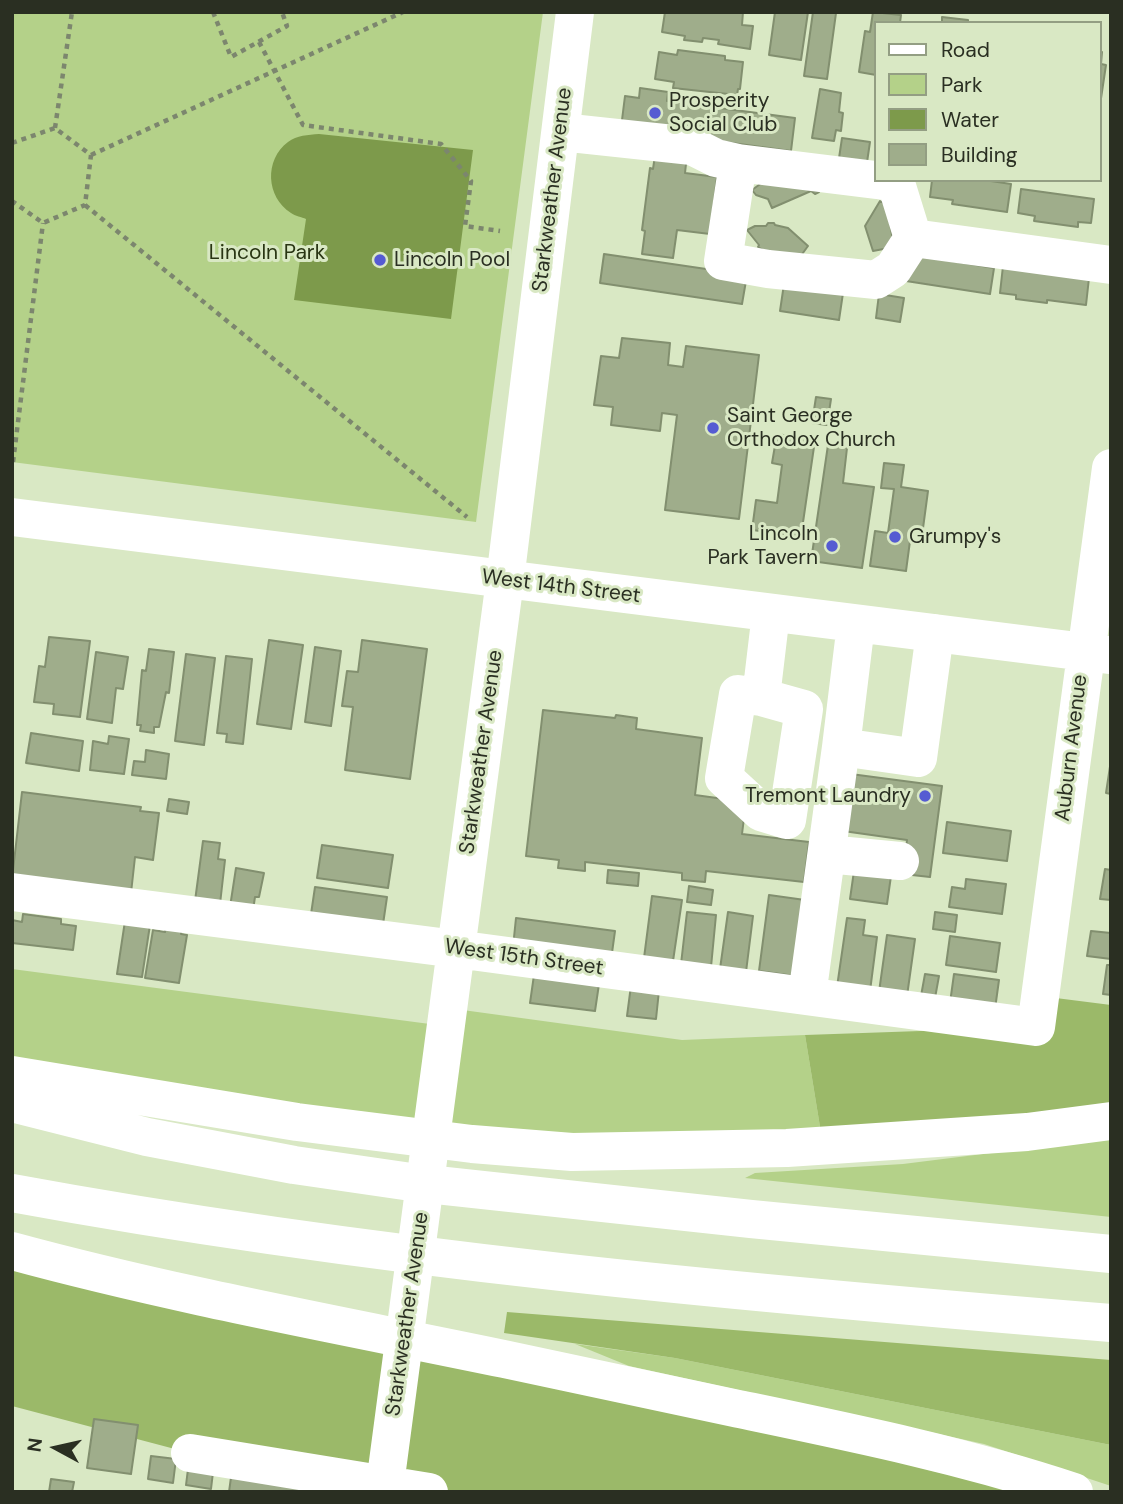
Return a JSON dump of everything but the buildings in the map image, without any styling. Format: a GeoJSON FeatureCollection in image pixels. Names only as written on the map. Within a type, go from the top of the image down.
{"type":"FeatureCollection","features":[{"type":"Feature","properties":{"kind":"main road","name":"Starkweather Avenue"},"geometry":{"type":"LineString","coordinates":[[385,1489],[505,580],[575,12]]}},
{"type":"Feature","properties":{"kind":"main road"},"geometry":{"type":"LineString","coordinates":[[561,132],[692,146],[716,158],[738,163],[874,180]]}},
{"type":"Feature","properties":{"kind":"main road"},"geometry":{"type":"LineString","coordinates":[[738,163],[723,261],[768,270],[876,280],[892,270],[913,238]]}},
{"type":"Feature","properties":{"kind":"main road"},"geometry":{"type":"LineString","coordinates":[[890,182],[896,183],[913,238]]}},
{"type":"Feature","properties":{"kind":"main road"},"geometry":{"type":"LineString","coordinates":[[913,238],[1111,265]]}},
{"type":"Feature","properties":{"kind":"main road","name":"Auburn Avenue"},"geometry":{"type":"LineString","coordinates":[[1036,1027],[1098,654],[1111,468]]}},
{"type":"Feature","properties":{"kind":"main road","name":"West 14th Street"},"geometry":{"type":"LineString","coordinates":[[12,517],[1098,654]]}},
{"type":"Feature","properties":{"kind":"main road"},"geometry":{"type":"LineString","coordinates":[[750,695],[804,709],[787,820],[761,812],[724,778],[750,695],[771,613]]}},
{"type":"Feature","properties":{"kind":"main road"},"geometry":{"type":"LineString","coordinates":[[807,996],[856,624]]}},
{"type":"Feature","properties":{"kind":"main road"},"geometry":{"type":"LineString","coordinates":[[841,747],[918,758],[935,633]]}},
{"type":"Feature","properties":{"kind":"main road"},"geometry":{"type":"LineString","coordinates":[[827,854],[900,861]]}},
{"type":"Feature","properties":{"kind":"main road","name":"West 15th Street"},"geometry":{"type":"LineString","coordinates":[[12,892],[1036,1027]]}},
{"type":"Feature","properties":{"kind":"main road"},"geometry":{"type":"LineString","coordinates":[[12,1075],[297,1122],[529,1149],[612,1152],[787,1148],[1027,1132],[1111,1121]]}},
{"type":"Feature","properties":{"kind":"main road"},"geometry":{"type":"LineString","coordinates":[[12,1103],[147,1138],[293,1165],[418,1183],[1111,1254]]}},
{"type":"Feature","properties":{"kind":"main road"},"geometry":{"type":"LineString","coordinates":[[12,1193],[282,1238],[546,1271],[1111,1323]]}},
{"type":"Feature","properties":{"kind":"main road"},"geometry":{"type":"LineString","coordinates":[[12,1251],[74,1268],[306,1320],[504,1359],[939,1452],[1074,1492]]}},
{"type":"Feature","properties":{"kind":"main road"},"geometry":{"type":"LineString","coordinates":[[190,1453],[385,1489],[429,1492]]}},
{"type":"Feature","properties":{"kind":"path"},"geometry":{"type":"LineString","coordinates":[[55,128],[72,12]]}},
{"type":"Feature","properties":{"kind":"path"},"geometry":{"type":"LineString","coordinates":[[212,12],[231,57],[287,26],[282,12]]}},
{"type":"Feature","properties":{"kind":"path"},"geometry":{"type":"LineString","coordinates":[[91,155],[404,12]]}},
{"type":"Feature","properties":{"kind":"path"},"geometry":{"type":"LineString","coordinates":[[259,42],[303,125],[442,144],[471,181],[465,226],[500,231]]}},
{"type":"Feature","properties":{"kind":"path"},"geometry":{"type":"LineString","coordinates":[[12,143],[55,128]]}},
{"type":"Feature","properties":{"kind":"path"},"geometry":{"type":"LineString","coordinates":[[55,128],[91,155]]}},
{"type":"Feature","properties":{"kind":"path"},"geometry":{"type":"LineString","coordinates":[[85,205],[91,155]]}},
{"type":"Feature","properties":{"kind":"path"},"geometry":{"type":"LineString","coordinates":[[12,201],[43,223]]}},
{"type":"Feature","properties":{"kind":"path"},"geometry":{"type":"LineString","coordinates":[[43,223],[85,205]]}},
{"type":"Feature","properties":{"kind":"path"},"geometry":{"type":"LineString","coordinates":[[85,205],[467,517]]}},
{"type":"Feature","properties":{"kind":"path"},"geometry":{"type":"LineString","coordinates":[[13,462],[43,223]]}},
{"type":"Feature","properties":{"kind":"green space","name":"Lincoln Park"},"geometry":{"type":"Polygon","coordinates":[[[12,12],[543,12],[476,522],[12,462],[12,12]]]}},
{"type":"Feature","properties":{"kind":"green space"},"geometry":{"type":"Polygon","coordinates":[[[12,969],[445,1026],[448,1008],[682,1040],[805,1035],[823,1145],[612,1152],[12,1075],[12,969]]]}},
{"type":"Feature","properties":{"kind":"green space"},"geometry":{"type":"Polygon","coordinates":[[[1111,1138],[1111,1217],[745,1178],[755,1173],[903,1164],[1111,1138]]]}},
{"type":"Feature","properties":{"kind":"green space"},"geometry":{"type":"Polygon","coordinates":[[[575,1344],[675,1358],[1111,1445],[1111,1486],[984,1444],[629,1366],[575,1344]]]}},
{"type":"Feature","properties":{"kind":"shaded area"},"geometry":{"type":"Polygon","coordinates":[[[1040,996],[1111,1005],[1111,1121],[823,1145],[805,1035],[1036,1027],[1040,996]]]}},
{"type":"Feature","properties":{"kind":"shaded area"},"geometry":{"type":"Polygon","coordinates":[[[12,1251],[1074,1492],[429,1492],[190,1453],[12,1406],[12,1251]]]}},
{"type":"Feature","properties":{"kind":"shaded area"},"geometry":{"type":"Polygon","coordinates":[[[507,1312],[1111,1360],[1111,1445],[675,1358],[504,1333],[507,1312]]]}},
{"type":"Feature","properties":{"kind":"water","name":"Lincoln Pool"},"geometry":{"type":"Polygon","coordinates":[[[319,134],[473,150],[451,319],[294,300],[306,219],[291,213],[277,198],[271,178],[272,168],[275,158],[288,142],[319,134]]]}},
{"type":"Feature","properties":{"kind":"place","name":"Prosperity Social Club"},"geometry":{"type":"Point","coordinates":[655,113]}},
{"type":"Feature","properties":{"kind":"place","name":"Lincoln Pool"},"geometry":{"type":"Point","coordinates":[380,260]}},
{"type":"Feature","properties":{"kind":"place","name":"Saint George Orthodox Church"},"geometry":{"type":"Point","coordinates":[713,428]}},
{"type":"Feature","properties":{"kind":"place","name":"Grumpy's"},"geometry":{"type":"Point","coordinates":[895,537]}},
{"type":"Feature","properties":{"kind":"place","name":"Lincoln Park Tavern"},"geometry":{"type":"Point","coordinates":[832,546]}},
{"type":"Feature","properties":{"kind":"place","name":"Tremont Laundry"},"geometry":{"type":"Point","coordinates":[925,796]}}]}
